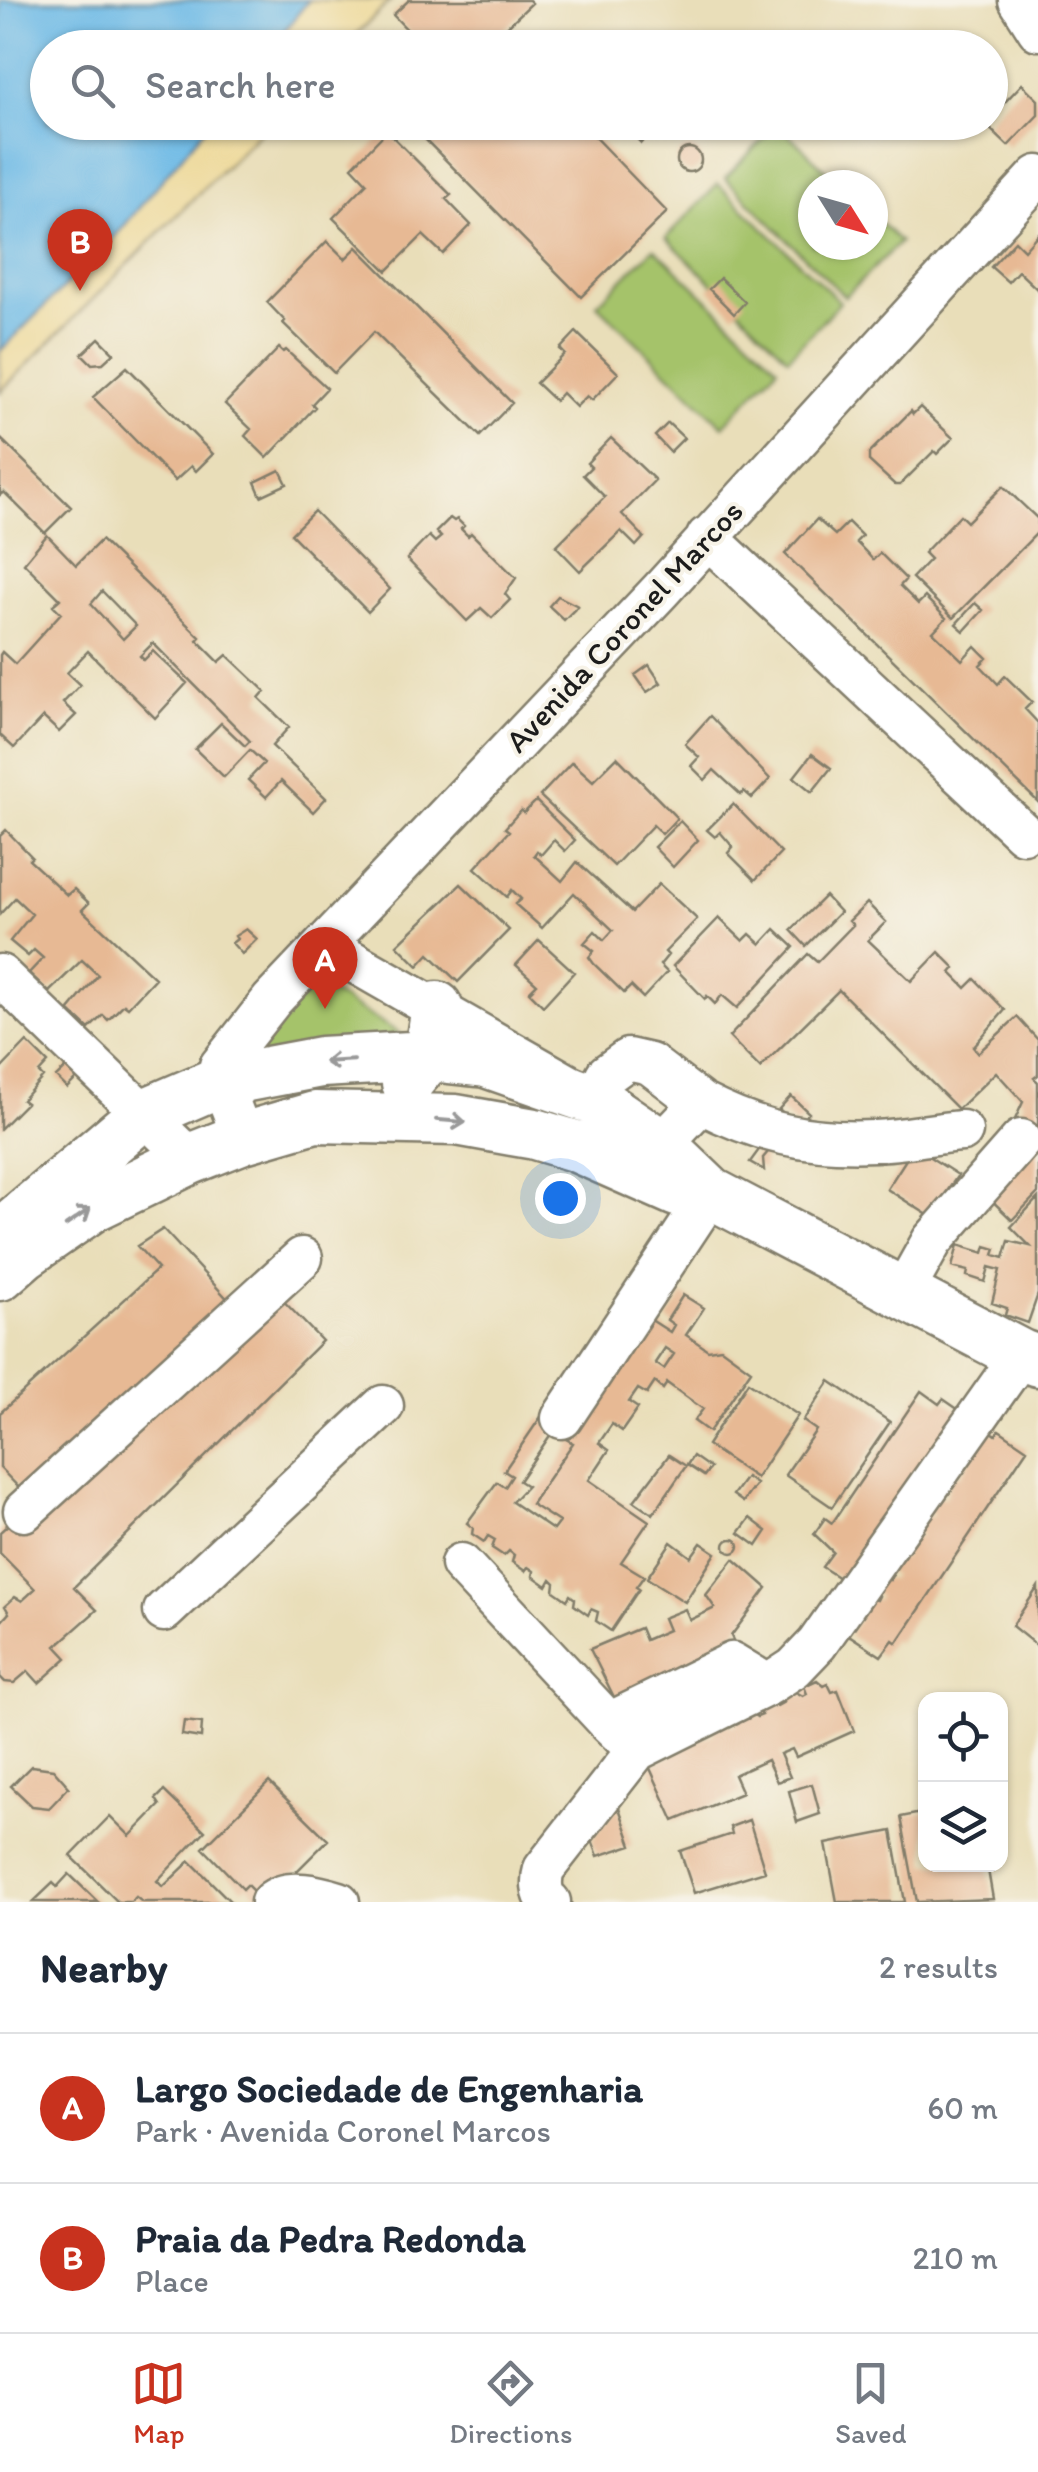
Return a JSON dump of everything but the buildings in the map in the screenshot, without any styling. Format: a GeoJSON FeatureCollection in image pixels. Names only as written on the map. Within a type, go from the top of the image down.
{"type":"FeatureCollection","features":[{"type":"Feature","properties":{"kind":"main road"},"geometry":{"type":"LineString","coordinates":[[0,1275],[93,1206],[190,1159],[315,1117],[360,1111],[392,1095],[429,1056],[438,1007]]}},
{"type":"Feature","properties":{"kind":"main road"},"geometry":{"type":"LineString","coordinates":[[0,1235],[142,1114],[221,1080],[321,1062],[429,1056],[486,1062],[595,1100],[661,1145],[712,1193],[1029,1359]]}},
{"type":"Feature","properties":{"kind":"main road"},"geometry":{"type":"LineString","coordinates":[[315,1117],[456,1120],[535,1134],[575,1146],[676,1191],[712,1193]]}},
{"type":"Feature","properties":{"kind":"street"},"geometry":{"type":"LineString","coordinates":[[1019,0],[1038,30]]}},
{"type":"Feature","properties":{"kind":"street","name":"Avenida Coronel Marcos"},"geometry":{"type":"LineString","coordinates":[[221,1080],[224,1059],[324,944],[662,590],[1038,176]]}},
{"type":"Feature","properties":{"kind":"street"},"geometry":{"type":"LineString","coordinates":[[707,538],[1024,832]]}},
{"type":"Feature","properties":{"kind":"street"},"geometry":{"type":"LineString","coordinates":[[324,944],[595,1100],[606,1075],[628,1058],[650,1064],[701,1103],[736,1121],[796,1139],[878,1141],[962,1131]]}},
{"type":"Feature","properties":{"kind":"street"},"geometry":{"type":"LineString","coordinates":[[0,976],[190,1159]]}},
{"type":"Feature","properties":{"kind":"street"},"geometry":{"type":"LineString","coordinates":[[221,1080],[244,1138]]}},
{"type":"Feature","properties":{"kind":"street"},"geometry":{"type":"LineString","coordinates":[[661,1145],[701,1103]]}},
{"type":"Feature","properties":{"kind":"street"},"geometry":{"type":"LineString","coordinates":[[903,1293],[932,1241],[1020,1140]]}},
{"type":"Feature","properties":{"kind":"street"},"geometry":{"type":"LineString","coordinates":[[562,1418],[712,1193]]}},
{"type":"Feature","properties":{"kind":"street"},"geometry":{"type":"LineString","coordinates":[[24,1510],[302,1258]]}},
{"type":"Feature","properties":{"kind":"street"},"geometry":{"type":"LineString","coordinates":[[550,1902],[540,1880],[544,1869],[623,1736],[768,1685],[794,1668],[818,1644],[1029,1359]]}},
{"type":"Feature","properties":{"kind":"street"},"geometry":{"type":"LineString","coordinates":[[164,1611],[383,1406]]}},
{"type":"Feature","properties":{"kind":"street"},"geometry":{"type":"LineString","coordinates":[[462,1564],[623,1736]]}},
{"type":"Feature","properties":{"kind":"street"},"geometry":{"type":"LineString","coordinates":[[271,1902],[278,1896],[315,1895],[339,1902]]}},
{"type":"Feature","properties":{"kind":"green space"},"geometry":{"type":"Polygon","coordinates":[[[762,140],[795,140],[826,170],[798,170],[798,250],[725,178],[762,140]]]}},
{"type":"Feature","properties":{"kind":"green space"},"geometry":{"type":"Polygon","coordinates":[[[718,184],[840,302],[788,358],[666,238],[718,184]]]}},
{"type":"Feature","properties":{"kind":"green space"},"geometry":{"type":"Polygon","coordinates":[[[888,230],[900,242],[888,254],[888,230]]]}},
{"type":"Feature","properties":{"kind":"green space"},"geometry":{"type":"Polygon","coordinates":[[[654,248],[778,367],[723,426],[597,304],[654,248]]]}},
{"type":"Feature","properties":{"kind":"green space"},"geometry":{"type":"Polygon","coordinates":[[[808,260],[882,260],[845,297],[808,260]]]}},
{"type":"Feature","properties":{"kind":"green space"},"geometry":{"type":"Polygon","coordinates":[[[316,984],[401,1034],[238,1061],[316,984]]]}},
{"type":"Feature","properties":{"kind":"sand"},"geometry":{"type":"Polygon","coordinates":[[[309,0],[391,0],[361,30],[285,30],[309,0]]]}},
{"type":"Feature","properties":{"kind":"sand"},"geometry":{"type":"Polygon","coordinates":[[[195,140],[252,140],[0,392],[0,351],[119,232],[195,140]]]}},
{"type":"Feature","properties":{"kind":"water"},"geometry":{"type":"Polygon","coordinates":[[[0,0],[309,0],[285,30],[30,30],[30,140],[195,140],[119,232],[0,351],[0,0]]]}},
{"type":"Feature","properties":{"kind":"place","name":"Praia da Pedra Redonda"},"geometry":{"type":"Point","coordinates":[80,291]}},
{"type":"Feature","properties":{"kind":"place","name":"Largo Sociedade de Engenharia"},"geometry":{"type":"Point","coordinates":[325,1009]}}]}
